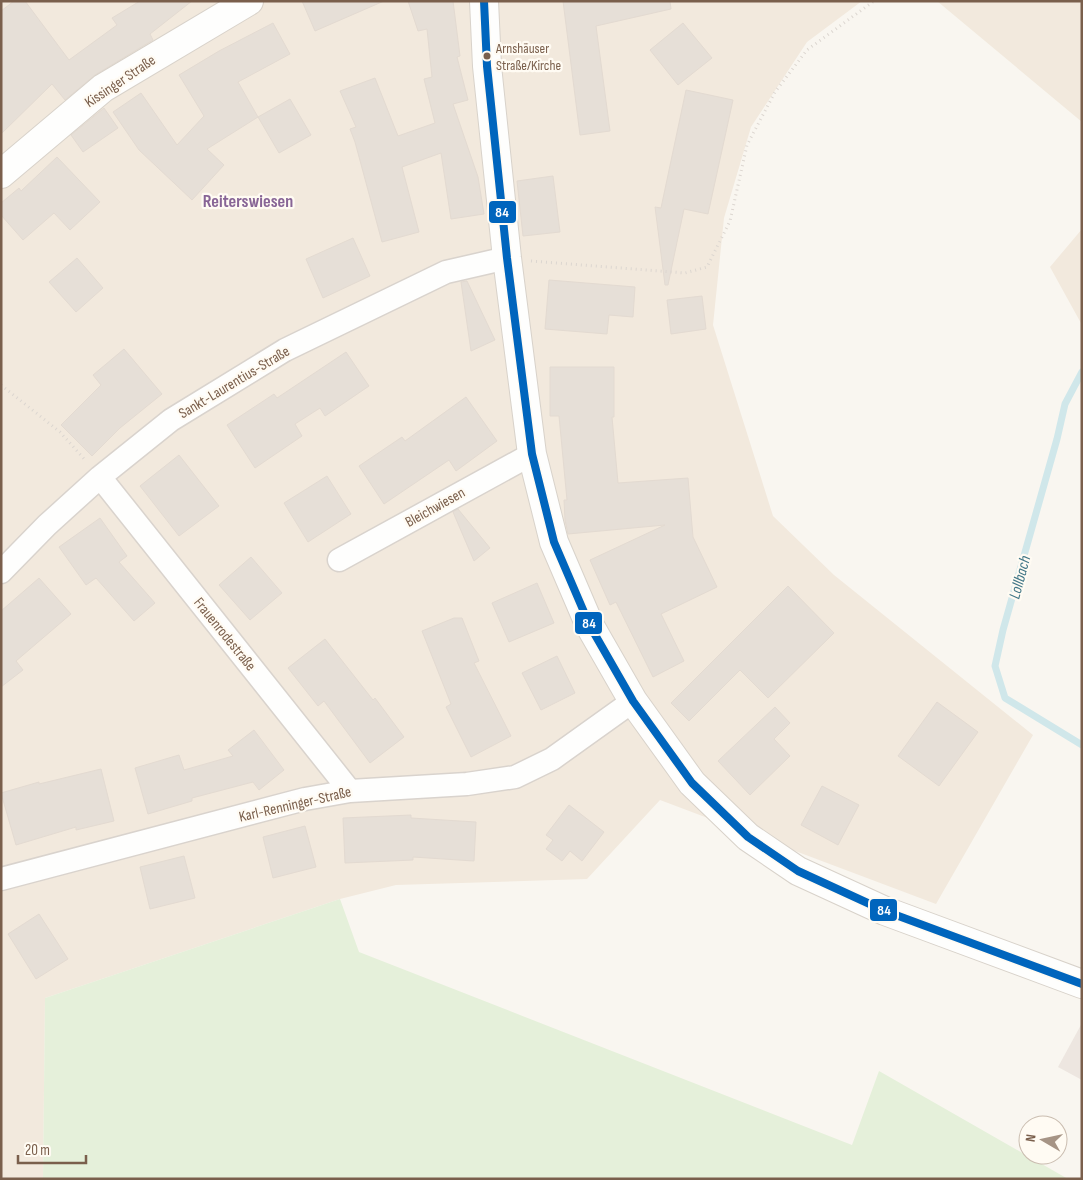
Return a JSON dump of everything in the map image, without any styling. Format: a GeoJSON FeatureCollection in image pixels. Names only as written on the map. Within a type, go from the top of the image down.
{"type":"FeatureCollection","features":[{"type":"Feature","properties":{"kind":"street","name":"Kissinger Straße"},"geometry":{"type":"LineString","coordinates":[[1,174],[103,88],[249,1]]}},
{"type":"Feature","properties":{"kind":"street"},"geometry":{"type":"LineString","coordinates":[[484,1],[487,66],[507,258],[532,454],[554,542],[590,626],[633,701],[692,782],[748,837],[798,871],[885,911],[1082,984]]}},
{"type":"Feature","properties":{"kind":"street","name":"Sankt-Laurentius-Straße"},"geometry":{"type":"LineString","coordinates":[[1,572],[47,525],[100,477],[171,420],[285,350],[446,272],[507,258]]}},
{"type":"Feature","properties":{"kind":"street","name":"Bleichwiesen"},"geometry":{"type":"LineString","coordinates":[[339,560],[532,454]]}},
{"type":"Feature","properties":{"kind":"street","name":"Frauenrodestraße"},"geometry":{"type":"LineString","coordinates":[[100,477],[350,791]]}},
{"type":"Feature","properties":{"kind":"street","name":"Karl-Renninger-Straße"},"geometry":{"type":"LineString","coordinates":[[1,879],[305,799],[350,791],[467,784],[515,776],[552,759],[633,701]]}},
{"type":"Feature","properties":{"kind":"path"},"geometry":{"type":"LineString","coordinates":[[507,258],[685,274],[707,267],[730,221],[747,145],[775,92],[808,50],[874,1]]}},
{"type":"Feature","properties":{"kind":"path"},"geometry":{"type":"LineString","coordinates":[[1,385],[60,432],[100,477]]}},
{"type":"Feature","properties":{"kind":"shaded area","name":"Reiterswiesen"},"geometry":{"type":"Polygon","coordinates":[[[1,1],[862,1],[807,42],[751,127],[724,218],[713,325],[773,516],[834,575],[1033,735],[936,904],[660,800],[587,879],[396,885],[340,899],[45,998],[43,1179],[1,1179],[1,1]]]}},
{"type":"Feature","properties":{"kind":"shaded area"},"geometry":{"type":"Polygon","coordinates":[[[937,1],[1082,1],[1082,122],[937,1]]]}},
{"type":"Feature","properties":{"kind":"shaded area"},"geometry":{"type":"Polygon","coordinates":[[[1082,229],[1082,325],[1050,267],[1082,229]]]}},
{"type":"Feature","properties":{"kind":"shaded area"},"geometry":{"type":"Polygon","coordinates":[[[1082,1023],[1082,1080],[1058,1067],[1082,1023]]]}},
{"type":"Feature","properties":{"kind":"green space"},"geometry":{"type":"Polygon","coordinates":[[[340,899],[359,952],[852,1145],[879,1071],[1018,1150],[1018,1165],[1044,1165],[1068,1179],[43,1179],[45,998],[340,899]]]}},
{"type":"Feature","properties":{"kind":"building"},"geometry":{"type":"Polygon","coordinates":[[[14,1],[25,1],[69,60],[117,25],[112,18],[140,1],[192,1],[150,34],[153,40],[95,75],[65,100],[52,84],[1,134],[1,11],[14,1]]]}},
{"type":"Feature","properties":{"kind":"building"},"geometry":{"type":"Polygon","coordinates":[[[302,1],[384,1],[315,31],[302,1]]]}},
{"type":"Feature","properties":{"kind":"building"},"geometry":{"type":"Polygon","coordinates":[[[408,1],[453,1],[460,56],[457,57],[468,100],[453,104],[478,177],[484,214],[451,219],[441,153],[402,167],[419,232],[382,242],[350,129],[356,127],[340,91],[375,78],[398,136],[435,123],[424,79],[432,77],[427,29],[418,31],[408,1]]]}},
{"type":"Feature","properties":{"kind":"building"},"geometry":{"type":"Polygon","coordinates":[[[563,1],[670,1],[671,9],[596,26],[610,131],[580,135],[563,1]]]}},
{"type":"Feature","properties":{"kind":"building"},"geometry":{"type":"Polygon","coordinates":[[[273,23],[290,54],[238,82],[258,117],[207,149],[224,165],[192,200],[139,150],[113,112],[141,93],[177,145],[204,116],[179,75],[219,51],[273,23]]]}},
{"type":"Feature","properties":{"kind":"building"},"geometry":{"type":"Polygon","coordinates":[[[683,23],[712,58],[678,85],[650,50],[683,23]]]}},
{"type":"Feature","properties":{"kind":"building"},"geometry":{"type":"Polygon","coordinates":[[[686,90],[733,100],[708,214],[684,209],[668,285],[665,285],[655,207],[661,208],[686,90]]]}},
{"type":"Feature","properties":{"kind":"building"},"geometry":{"type":"Polygon","coordinates":[[[290,99],[311,135],[279,153],[258,117],[290,99]]]}},
{"type":"Feature","properties":{"kind":"building"},"geometry":{"type":"Polygon","coordinates":[[[104,108],[118,128],[83,152],[71,135],[104,108]]]}},
{"type":"Feature","properties":{"kind":"building"},"geometry":{"type":"Polygon","coordinates":[[[57,157],[100,202],[70,230],[54,213],[23,240],[1,215],[1,203],[19,188],[21,191],[57,157]]]}},
{"type":"Feature","properties":{"kind":"building"},"geometry":{"type":"Polygon","coordinates":[[[553,176],[560,232],[523,236],[517,181],[553,176]]]}},
{"type":"Feature","properties":{"kind":"building"},"geometry":{"type":"Polygon","coordinates":[[[353,238],[370,276],[323,298],[306,259],[353,238]]]}},
{"type":"Feature","properties":{"kind":"building"},"geometry":{"type":"Polygon","coordinates":[[[77,258],[103,288],[76,312],[49,282],[77,258]]]}},
{"type":"Feature","properties":{"kind":"building"},"geometry":{"type":"Polygon","coordinates":[[[549,280],[635,287],[633,317],[609,315],[607,334],[545,329],[549,280]]]}},
{"type":"Feature","properties":{"kind":"building"},"geometry":{"type":"Polygon","coordinates":[[[467,281],[495,340],[471,351],[461,282],[467,281]]]}},
{"type":"Feature","properties":{"kind":"building"},"geometry":{"type":"Polygon","coordinates":[[[702,296],[706,329],[671,334],[667,300],[702,296]]]}},
{"type":"Feature","properties":{"kind":"building"},"geometry":{"type":"Polygon","coordinates":[[[124,349],[162,394],[120,428],[92,456],[61,425],[101,385],[93,375],[124,349]]]}},
{"type":"Feature","properties":{"kind":"building"},"geometry":{"type":"Polygon","coordinates":[[[346,352],[369,386],[325,416],[320,408],[295,424],[302,436],[255,468],[227,425],[274,394],[277,398],[346,352]]]}},
{"type":"Feature","properties":{"kind":"building"},"geometry":{"type":"Polygon","coordinates":[[[550,367],[614,367],[614,417],[612,417],[618,483],[688,478],[693,537],[717,587],[661,614],[684,661],[653,677],[616,602],[610,605],[590,560],[665,525],[568,534],[565,520],[564,500],[567,500],[559,416],[550,416],[550,367]]]}},
{"type":"Feature","properties":{"kind":"building"},"geometry":{"type":"Polygon","coordinates":[[[466,397],[497,441],[456,471],[449,460],[384,504],[359,466],[402,437],[405,441],[466,397]]]}},
{"type":"Feature","properties":{"kind":"building"},"geometry":{"type":"Polygon","coordinates":[[[179,455],[219,506],[179,536],[140,486],[179,455]]]}},
{"type":"Feature","properties":{"kind":"building"},"geometry":{"type":"Polygon","coordinates":[[[327,476],[351,514],[308,542],[284,503],[327,476]]]}},
{"type":"Feature","properties":{"kind":"building"},"geometry":{"type":"Polygon","coordinates":[[[458,509],[490,548],[474,561],[453,512],[458,509]]]}},
{"type":"Feature","properties":{"kind":"building"},"geometry":{"type":"Polygon","coordinates":[[[100,518],[127,556],[119,562],[155,603],[134,621],[96,578],[86,585],[59,547],[100,518]]]}},
{"type":"Feature","properties":{"kind":"building"},"geometry":{"type":"Polygon","coordinates":[[[251,557],[282,593],[250,620],[219,585],[251,557]]]}},
{"type":"Feature","properties":{"kind":"building"},"geometry":{"type":"Polygon","coordinates":[[[39,578],[71,614],[16,661],[23,670],[1,687],[1,611],[39,578]]]}},
{"type":"Feature","properties":{"kind":"building"},"geometry":{"type":"Polygon","coordinates":[[[537,583],[554,623],[509,642],[492,603],[537,583]]]}},
{"type":"Feature","properties":{"kind":"building"},"geometry":{"type":"Polygon","coordinates":[[[788,586],[834,633],[768,698],[740,670],[689,721],[671,703],[788,586]]]}},
{"type":"Feature","properties":{"kind":"building"},"geometry":{"type":"Polygon","coordinates":[[[454,618],[462,618],[479,661],[474,663],[511,736],[471,757],[446,707],[451,704],[422,631],[454,618]]]}},
{"type":"Feature","properties":{"kind":"building"},"geometry":{"type":"Polygon","coordinates":[[[325,639],[373,700],[375,698],[404,737],[370,763],[324,701],[318,706],[288,668],[325,639]]]}},
{"type":"Feature","properties":{"kind":"building"},"geometry":{"type":"Polygon","coordinates":[[[557,656],[575,693],[541,710],[522,673],[557,656]]]}},
{"type":"Feature","properties":{"kind":"building"},"geometry":{"type":"Polygon","coordinates":[[[937,702],[978,732],[939,786],[898,756],[937,702]]]}},
{"type":"Feature","properties":{"kind":"building"},"geometry":{"type":"Polygon","coordinates":[[[775,707],[790,723],[774,739],[790,756],[750,795],[718,761],[775,707]]]}},
{"type":"Feature","properties":{"kind":"building"},"geometry":{"type":"Polygon","coordinates":[[[254,730],[284,770],[259,790],[253,782],[192,798],[192,801],[148,814],[135,768],[179,755],[184,770],[233,756],[228,750],[254,730]]]}},
{"type":"Feature","properties":{"kind":"building"},"geometry":{"type":"Polygon","coordinates":[[[101,769],[114,821],[76,830],[76,827],[16,845],[1,793],[39,782],[39,784],[101,769]]]}},
{"type":"Feature","properties":{"kind":"building"},"geometry":{"type":"Polygon","coordinates":[[[822,786],[859,805],[838,845],[801,825],[822,786]]]}},
{"type":"Feature","properties":{"kind":"building"},"geometry":{"type":"Polygon","coordinates":[[[569,805],[604,832],[582,861],[570,851],[562,861],[546,849],[553,840],[546,835],[569,805]]]}},
{"type":"Feature","properties":{"kind":"building"},"geometry":{"type":"Polygon","coordinates":[[[411,815],[411,818],[476,822],[474,861],[413,857],[413,860],[345,863],[343,818],[411,815]]]}},
{"type":"Feature","properties":{"kind":"building"},"geometry":{"type":"Polygon","coordinates":[[[305,826],[316,867],[273,878],[263,837],[305,826]]]}},
{"type":"Feature","properties":{"kind":"building"},"geometry":{"type":"Polygon","coordinates":[[[184,856],[195,898],[150,909],[140,867],[184,856]]]}},
{"type":"Feature","properties":{"kind":"building"},"geometry":{"type":"Polygon","coordinates":[[[39,914],[68,959],[36,979],[8,934],[39,914]]]}},
{"type":"Feature","properties":{"kind":"waterway","name":"Lollbach"},"geometry":{"type":"LineString","coordinates":[[1082,372],[1065,404],[1057,439],[1003,630],[995,666],[1005,698],[1082,745]]}},
{"type":"Feature","properties":{"kind":"transit line","name":"84"},"geometry":{"type":"LineString","coordinates":[[484,1],[487,66],[507,258],[532,454],[554,542],[590,626],[633,701],[692,783],[748,837],[798,871],[885,911],[1082,984]]}},
{"type":"Feature","properties":{"kind":"place","name":"Arnshäuser Straße/Kirche"},"geometry":{"type":"Point","coordinates":[487,56]}},
{"type":"Feature","properties":{"kind":"district","name":"Reiterswiesen"},"geometry":{"type":"Point","coordinates":[248,201]}}]}
